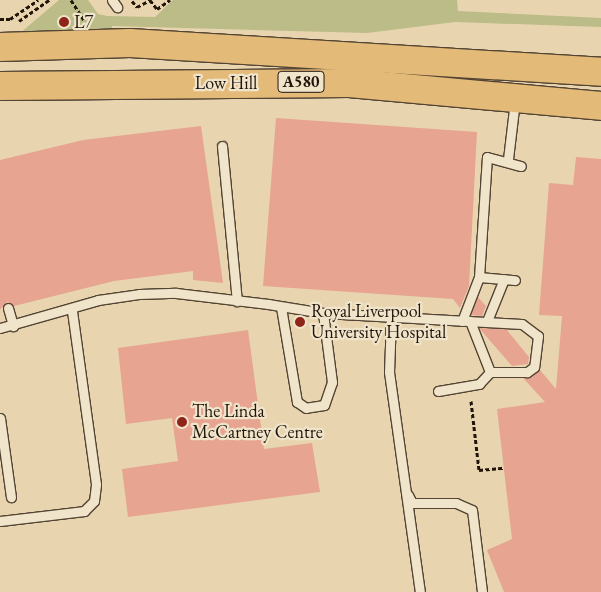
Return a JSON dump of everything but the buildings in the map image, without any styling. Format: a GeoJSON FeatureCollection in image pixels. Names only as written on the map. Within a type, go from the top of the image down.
{"type":"FeatureCollection","features":[{"type":"Feature","properties":{"kind":"highway","name":"Low Hill"},"geometry":{"type":"LineString","coordinates":[[6,37],[130,42],[601,72]]}},
{"type":"Feature","properties":{"kind":"highway","name":"Low Hill"},"geometry":{"type":"LineString","coordinates":[[0,86],[322,82],[601,106]]}},
{"type":"Feature","properties":{"kind":"lane"},"geometry":{"type":"LineString","coordinates":[[508,159],[516,98]]}},
{"type":"Feature","properties":{"kind":"lane"},"geometry":{"type":"LineString","coordinates":[[222,146],[236,301]]}},
{"type":"Feature","properties":{"kind":"lane"},"geometry":{"type":"LineString","coordinates":[[490,372],[466,321],[479,278],[487,157],[508,159],[521,166]]}},
{"type":"Feature","properties":{"kind":"lane"},"geometry":{"type":"LineString","coordinates":[[479,278],[515,280]]}},
{"type":"Feature","properties":{"kind":"lane"},"geometry":{"type":"LineString","coordinates":[[487,321],[504,279]]}},
{"type":"Feature","properties":{"kind":"lane"},"geometry":{"type":"LineString","coordinates":[[0,328],[72,310],[98,300],[139,294],[236,301],[323,313],[522,324],[533,328],[538,336],[534,367],[527,372],[490,372],[479,384],[438,391]]}},
{"type":"Feature","properties":{"kind":"lane"},"geometry":{"type":"LineString","coordinates":[[281,307],[293,392],[306,408],[324,405],[331,395],[323,313]]}},
{"type":"Feature","properties":{"kind":"lane"},"geometry":{"type":"LineString","coordinates":[[8,308],[13,326]]}},
{"type":"Feature","properties":{"kind":"lane"},"geometry":{"type":"LineString","coordinates":[[0,522],[84,511],[94,501],[96,484],[72,310]]}},
{"type":"Feature","properties":{"kind":"lane"},"geometry":{"type":"LineString","coordinates":[[390,318],[389,372],[420,592]]}},
{"type":"Feature","properties":{"kind":"lane"},"geometry":{"type":"LineString","coordinates":[[0,418],[11,498]]}},
{"type":"Feature","properties":{"kind":"lane"},"geometry":{"type":"LineString","coordinates":[[405,490],[412,503],[456,503],[472,510],[482,592]]}},
{"type":"Feature","properties":{"kind":"path"},"geometry":{"type":"LineString","coordinates":[[0,19],[10,19],[38,0]]}},
{"type":"Feature","properties":{"kind":"path"},"geometry":{"type":"LineString","coordinates":[[6,37],[49,0]]}},
{"type":"Feature","properties":{"kind":"path"},"geometry":{"type":"LineString","coordinates":[[132,0],[137,7],[150,0],[157,9],[170,0]]}},
{"type":"Feature","properties":{"kind":"path"},"geometry":{"type":"LineString","coordinates":[[471,401],[479,470],[504,468]]}},
{"type":"Feature","properties":{"kind":"green space"},"geometry":{"type":"Polygon","coordinates":[[[59,0],[88,0],[98,14],[107,16],[155,17],[173,0],[457,0],[458,11],[601,18],[601,27],[455,22],[367,33],[112,26],[112,34],[19,34],[59,0]]]}},
{"type":"Feature","properties":{"kind":"place","name":"L7"},"geometry":{"type":"Point","coordinates":[64,22]}},
{"type":"Feature","properties":{"kind":"place","name":"Royal Liverpool University Hospital"},"geometry":{"type":"Point","coordinates":[300,322]}},
{"type":"Feature","properties":{"kind":"place","name":"The Linda McCartney Centre"},"geometry":{"type":"Point","coordinates":[182,422]}}]}
